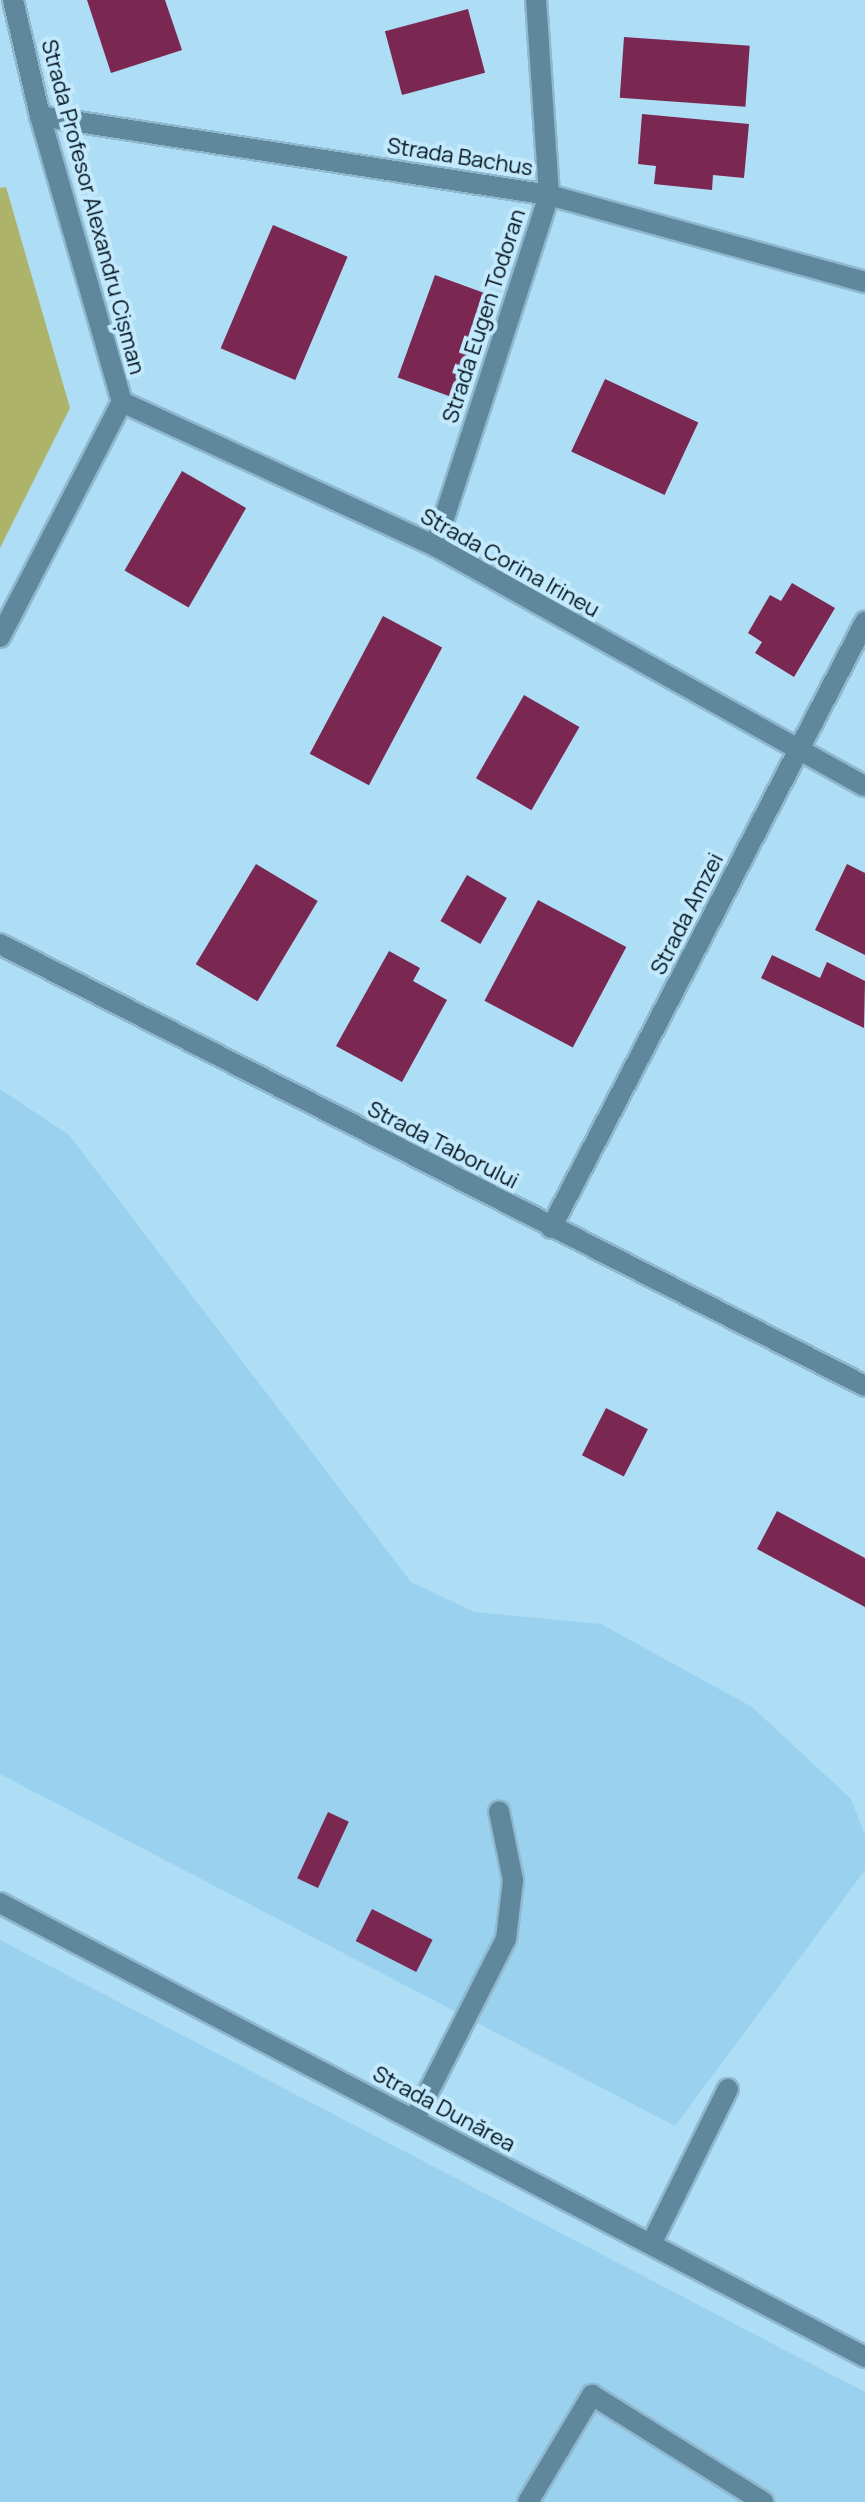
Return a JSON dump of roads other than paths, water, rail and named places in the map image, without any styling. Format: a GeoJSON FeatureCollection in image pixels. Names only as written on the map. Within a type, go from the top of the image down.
{"type":"FeatureCollection","features":[{"type":"Feature","properties":{"kind":"street","name":"Strada Profesor Alexandru Cișman"},"geometry":{"type":"LineString","coordinates":[[0,637],[122,402],[40,116],[13,0]]}},
{"type":"Feature","properties":{"kind":"street","name":"Strada Eugen Todoran"},"geometry":{"type":"LineString","coordinates":[[435,546],[549,195],[536,0]]}},
{"type":"Feature","properties":{"kind":"street","name":"Strada Bachus"},"geometry":{"type":"LineString","coordinates":[[40,116],[549,195],[865,282]]}},
{"type":"Feature","properties":{"kind":"street","name":"Strada Corina Irineu"},"geometry":{"type":"LineString","coordinates":[[122,402],[435,546],[799,752],[865,786]]}},
{"type":"Feature","properties":{"kind":"street","name":"Strada Amzei"},"geometry":{"type":"LineString","coordinates":[[551,1228],[865,622]]}},
{"type":"Feature","properties":{"kind":"street","name":"Strada Taborului"},"geometry":{"type":"LineString","coordinates":[[0,944],[865,1386]]}},
{"type":"Feature","properties":{"kind":"street"},"geometry":{"type":"LineString","coordinates":[[414,2120],[506,1939],[513,1880],[499,1811]]}},
{"type":"Feature","properties":{"kind":"street","name":"Strada Dunărea"},"geometry":{"type":"LineString","coordinates":[[0,1903],[865,2357]]}},
{"type":"Feature","properties":{"kind":"street"},"geometry":{"type":"LineString","coordinates":[[651,2244],[728,2089]]}},
{"type":"Feature","properties":{"kind":"street"},"geometry":{"type":"LineString","coordinates":[[528,2502],[592,2395],[763,2502]]}}]}
